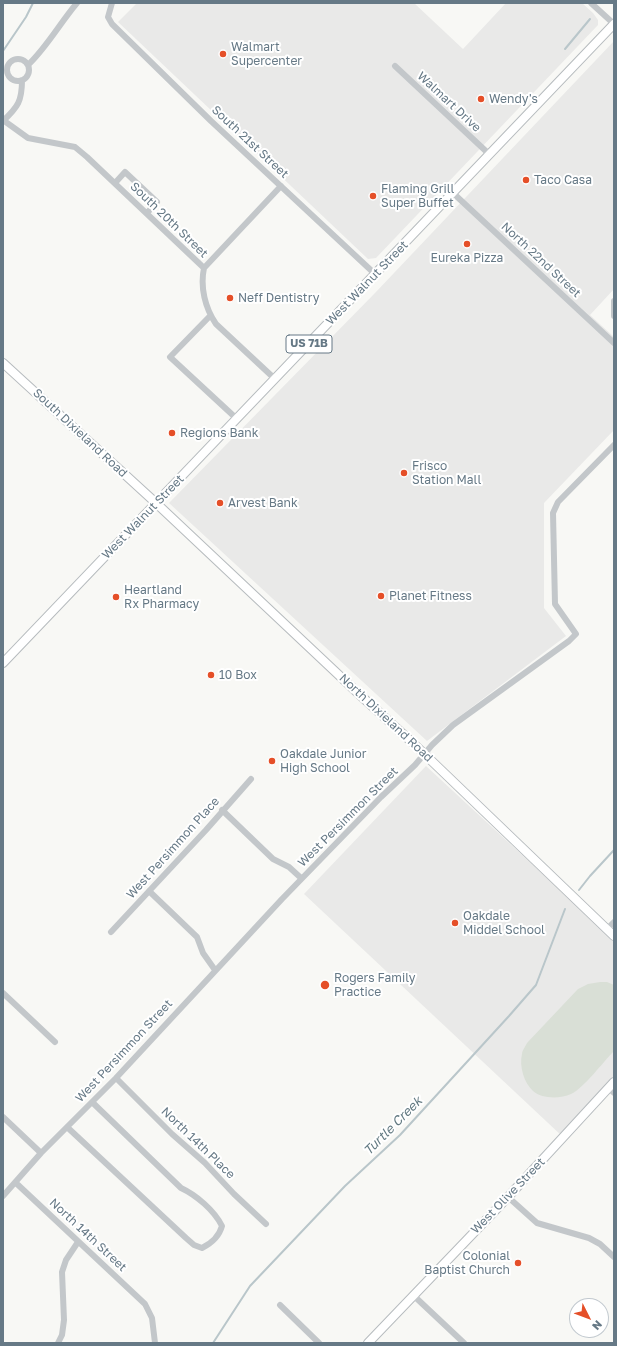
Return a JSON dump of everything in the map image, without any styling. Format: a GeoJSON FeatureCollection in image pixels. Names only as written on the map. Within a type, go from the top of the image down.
{"type":"FeatureCollection","features":[{"type":"Feature","properties":{"kind":"main road","name":"West Walnut Street"},"geometry":{"type":"LineString","coordinates":[[3,663],[614,24]]}},
{"type":"Feature","properties":{"kind":"main road","name":"South Dixieland Road"},"geometry":{"type":"LineString","coordinates":[[4,367],[156,503]]}},
{"type":"Feature","properties":{"kind":"main road","name":"North Dixieland Road"},"geometry":{"type":"LineString","coordinates":[[156,503],[425,754],[614,936]]}},
{"type":"Feature","properties":{"kind":"main road","name":"West Olive Street"},"geometry":{"type":"LineString","coordinates":[[368,1343],[612,1088]]}},
{"type":"Feature","properties":{"kind":"street"},"geometry":{"type":"LineString","coordinates":[[28,65],[38,55],[77,3]]}},
{"type":"Feature","properties":{"kind":"street","name":"South 21st Street"},"geometry":{"type":"LineString","coordinates":[[112,3],[108,17],[112,24],[375,274]]}},
{"type":"Feature","properties":{"kind":"street"},"geometry":{"type":"LineString","coordinates":[[591,3],[614,24]]}},
{"type":"Feature","properties":{"kind":"street"},"geometry":{"type":"LineString","coordinates":[[15,59],[23,60],[28,65],[29,72],[25,78],[18,81],[12,79],[7,73],[5,66],[15,59]]}},
{"type":"Feature","properties":{"kind":"street","name":"Walmart Drive"},"geometry":{"type":"LineString","coordinates":[[394,66],[489,154]]}},
{"type":"Feature","properties":{"kind":"street"},"geometry":{"type":"LineString","coordinates":[[3,121],[13,111],[19,102],[22,95],[22,80]]}},
{"type":"Feature","properties":{"kind":"street","name":"South 20th Street"},"geometry":{"type":"LineString","coordinates":[[3,121],[28,138],[75,147],[88,157],[204,268],[202,280],[210,316],[216,324],[275,379]]}},
{"type":"Feature","properties":{"kind":"street"},"geometry":{"type":"LineString","coordinates":[[115,183],[125,172],[157,202],[147,213]]}},
{"type":"Feature","properties":{"kind":"street"},"geometry":{"type":"LineString","coordinates":[[204,268],[281,186]]}},
{"type":"Feature","properties":{"kind":"street","name":"North 22nd Street"},"geometry":{"type":"LineString","coordinates":[[453,193],[614,343]]}},
{"type":"Feature","properties":{"kind":"street"},"geometry":{"type":"LineString","coordinates":[[614,301],[614,316]]}},
{"type":"Feature","properties":{"kind":"street"},"geometry":{"type":"LineString","coordinates":[[210,316],[170,357],[236,419]]}},
{"type":"Feature","properties":{"kind":"street","name":"West Persimmon Street"},"geometry":{"type":"LineString","coordinates":[[3,1196],[41,1153],[116,1078],[301,878],[381,797],[416,765],[453,725],[576,634],[555,604],[553,513],[558,502],[614,445]]}},
{"type":"Feature","properties":{"kind":"street","name":"West Persimmon Place"},"geometry":{"type":"LineString","coordinates":[[111,932],[206,830],[222,810],[251,779]]}},
{"type":"Feature","properties":{"kind":"street"},"geometry":{"type":"LineString","coordinates":[[222,810],[273,859],[289,867],[301,878]]}},
{"type":"Feature","properties":{"kind":"street"},"geometry":{"type":"LineString","coordinates":[[149,891],[197,937],[203,953],[215,970]]}},
{"type":"Feature","properties":{"kind":"street"},"geometry":{"type":"LineString","coordinates":[[607,929],[614,922]]}},
{"type":"Feature","properties":{"kind":"street"},"geometry":{"type":"LineString","coordinates":[[3,994],[55,1042]]}},
{"type":"Feature","properties":{"kind":"street","name":"North 14th Place"},"geometry":{"type":"LineString","coordinates":[[116,1078],[266,1224]]}},
{"type":"Feature","properties":{"kind":"street"},"geometry":{"type":"LineString","coordinates":[[67,1127],[194,1245],[202,1248],[212,1243],[220,1233],[222,1226],[218,1217],[191,1192],[180,1188],[92,1102]]}},
{"type":"Feature","properties":{"kind":"street"},"geometry":{"type":"LineString","coordinates":[[3,1117],[41,1153]]}},
{"type":"Feature","properties":{"kind":"street","name":"North 14th Street"},"geometry":{"type":"LineString","coordinates":[[16,1183],[145,1304],[152,1318],[156,1343]]}},
{"type":"Feature","properties":{"kind":"street"},"geometry":{"type":"LineString","coordinates":[[508,1197],[537,1223],[589,1238],[600,1244],[614,1257]]}},
{"type":"Feature","properties":{"kind":"street"},"geometry":{"type":"LineString","coordinates":[[58,1343],[62,1335],[64,1320],[62,1272],[66,1260],[78,1242]]}},
{"type":"Feature","properties":{"kind":"street"},"geometry":{"type":"LineString","coordinates":[[413,1295],[464,1343]]}},
{"type":"Feature","properties":{"kind":"street"},"geometry":{"type":"LineString","coordinates":[[280,1305],[319,1343]]}},
{"type":"Feature","properties":{"kind":"shaded area"},"geometry":{"type":"Polygon","coordinates":[[[137,3],[414,3],[463,49],[506,3],[582,3],[593,13],[598,20],[598,25],[376,258],[368,259],[118,22],[137,3]]]}},
{"type":"Feature","properties":{"kind":"shaded area"},"geometry":{"type":"Polygon","coordinates":[[[614,41],[614,289],[590,315],[614,337],[614,430],[544,503],[544,608],[566,636],[427,741],[169,503],[375,293],[614,41]]]}},
{"type":"Feature","properties":{"kind":"shaded area"},"geometry":{"type":"Polygon","coordinates":[[[426,766],[614,940],[614,1083],[563,1137],[304,894],[426,766]]]}},
{"type":"Feature","properties":{"kind":"shaded area"},"geometry":{"type":"Polygon","coordinates":[[[607,982],[614,985],[614,1051],[582,1086],[571,1094],[562,1097],[546,1097],[537,1094],[530,1088],[525,1079],[521,1064],[523,1050],[527,1043],[578,989],[588,984],[607,982]]]}},
{"type":"Feature","properties":{"kind":"waterway"},"geometry":{"type":"LineString","coordinates":[[3,51],[26,17],[33,3]]}},
{"type":"Feature","properties":{"kind":"waterway"},"geometry":{"type":"LineString","coordinates":[[565,49],[590,19]]}},
{"type":"Feature","properties":{"kind":"waterway","name":"Turtle Creek"},"geometry":{"type":"LineString","coordinates":[[579,890],[614,850]]}},
{"type":"Feature","properties":{"kind":"waterway","name":"Turtle Creek"},"geometry":{"type":"LineString","coordinates":[[213,1343],[250,1286],[345,1186],[400,1135],[536,985],[565,909]]}},
{"type":"Feature","properties":{"kind":"place","name":"Walmart Supercenter"},"geometry":{"type":"Point","coordinates":[223,54]}},
{"type":"Feature","properties":{"kind":"place","name":"Wendy's"},"geometry":{"type":"Point","coordinates":[481,99]}},
{"type":"Feature","properties":{"kind":"place","name":"Taco Casa"},"geometry":{"type":"Point","coordinates":[526,180]}},
{"type":"Feature","properties":{"kind":"place","name":"Flaming Grill Super Buffet"},"geometry":{"type":"Point","coordinates":[373,196]}},
{"type":"Feature","properties":{"kind":"place","name":"Eureka Pizza"},"geometry":{"type":"Point","coordinates":[467,244]}},
{"type":"Feature","properties":{"kind":"place","name":"Neff Dentistry"},"geometry":{"type":"Point","coordinates":[230,298]}},
{"type":"Feature","properties":{"kind":"place","name":"Regions Bank"},"geometry":{"type":"Point","coordinates":[172,433]}},
{"type":"Feature","properties":{"kind":"place","name":"Frisco Station Mall"},"geometry":{"type":"Point","coordinates":[404,473]}},
{"type":"Feature","properties":{"kind":"place","name":"Arvest Bank"},"geometry":{"type":"Point","coordinates":[220,503]}},
{"type":"Feature","properties":{"kind":"place","name":"Planet Fitness"},"geometry":{"type":"Point","coordinates":[381,596]}},
{"type":"Feature","properties":{"kind":"place","name":"Heartland Rx Pharmacy"},"geometry":{"type":"Point","coordinates":[116,597]}},
{"type":"Feature","properties":{"kind":"place","name":"10 Box"},"geometry":{"type":"Point","coordinates":[211,675]}},
{"type":"Feature","properties":{"kind":"place","name":"Oakdale Junior High School"},"geometry":{"type":"Point","coordinates":[272,761]}},
{"type":"Feature","properties":{"kind":"place","name":"Oakdale Middel School"},"geometry":{"type":"Point","coordinates":[455,923]}},
{"type":"Feature","properties":{"kind":"place","name":"Rogers Family Practice"},"geometry":{"type":"Point","coordinates":[325,985]}},
{"type":"Feature","properties":{"kind":"place","name":"Colonial Baptist Church"},"geometry":{"type":"Point","coordinates":[518,1263]}}]}
